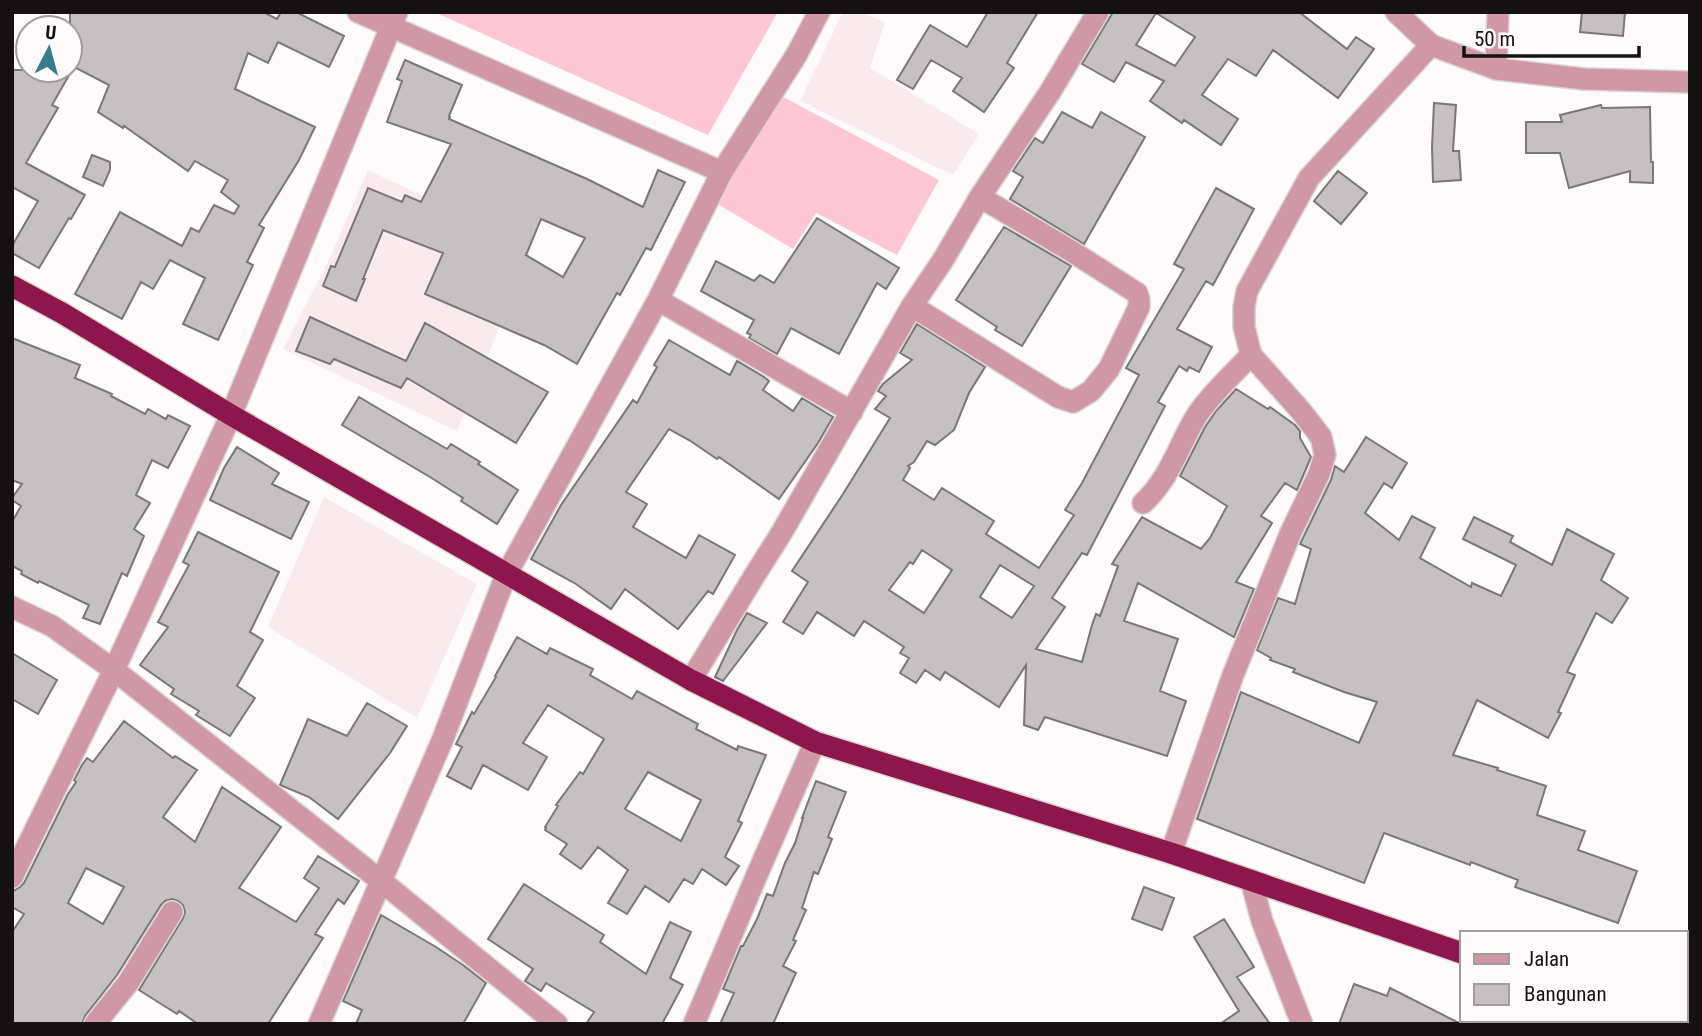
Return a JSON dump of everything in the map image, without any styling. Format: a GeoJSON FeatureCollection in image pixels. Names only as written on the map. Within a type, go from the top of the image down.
{"type":"FeatureCollection","features":[{"type":"Feature","properties":{"kind":"highway"},"geometry":{"type":"LineString","coordinates":[[12,286],[62,313],[230,415],[691,680],[815,741],[1171,853],[1460,952]]}},
{"type":"Feature","properties":{"kind":"street"},"geometry":{"type":"LineString","coordinates":[[358,12],[394,19],[722,172]]}},
{"type":"Feature","properties":{"kind":"street"},"geometry":{"type":"LineString","coordinates":[[319,1024],[442,740],[506,575],[658,300],[722,172],[797,54],[819,12]]}},
{"type":"Feature","properties":{"kind":"street"},"geometry":{"type":"LineString","coordinates":[[691,680],[782,532],[912,306],[1050,92],[1098,12]]}},
{"type":"Feature","properties":{"kind":"street"},"geometry":{"type":"LineString","coordinates":[[1396,12],[1431,45],[1496,69],[1584,79],[1690,82]]}},
{"type":"Feature","properties":{"kind":"street"},"geometry":{"type":"LineString","coordinates":[[1496,69],[1498,12]]}},
{"type":"Feature","properties":{"kind":"street"},"geometry":{"type":"LineString","coordinates":[[12,877],[114,670],[230,415],[394,19]]}},
{"type":"Feature","properties":{"kind":"street"},"geometry":{"type":"LineString","coordinates":[[1171,853],[1233,675],[1325,455],[1321,437],[1251,355],[1244,327],[1247,291],[1309,178],[1431,45]]}},
{"type":"Feature","properties":{"kind":"street"},"geometry":{"type":"LineString","coordinates":[[912,306],[1058,397],[1073,402],[1091,391],[1109,369],[1139,307],[1137,293],[980,197]]}},
{"type":"Feature","properties":{"kind":"street"},"geometry":{"type":"LineString","coordinates":[[658,300],[852,412]]}},
{"type":"Feature","properties":{"kind":"street"},"geometry":{"type":"LineString","coordinates":[[1143,503],[1172,467],[1199,413],[1251,355]]}},
{"type":"Feature","properties":{"kind":"street"},"geometry":{"type":"LineString","coordinates":[[12,607],[52,626],[114,670],[557,1024]]}},
{"type":"Feature","properties":{"kind":"street"},"geometry":{"type":"LineString","coordinates":[[694,1024],[815,741]]}},
{"type":"Feature","properties":{"kind":"street"},"geometry":{"type":"LineString","coordinates":[[1251,880],[1262,921],[1301,1024]]}},
{"type":"Feature","properties":{"kind":"street"},"geometry":{"type":"LineString","coordinates":[[95,1024],[128,983],[172,912]]}},
{"type":"Feature","properties":{"kind":"shaded area"},"geometry":{"type":"Polygon","coordinates":[[[434,12],[778,12],[708,135],[434,12]]]}},
{"type":"Feature","properties":{"kind":"shaded area"},"geometry":{"type":"Polygon","coordinates":[[[843,12],[860,12],[885,22],[870,68],[979,134],[953,175],[800,101],[843,12]]]}},
{"type":"Feature","properties":{"kind":"shaded area"},"geometry":{"type":"Polygon","coordinates":[[[776,93],[939,180],[897,255],[816,213],[793,249],[711,200],[776,93]]]}},
{"type":"Feature","properties":{"kind":"shaded area"},"geometry":{"type":"Polygon","coordinates":[[[368,170],[532,248],[457,431],[283,349],[329,260],[368,170]]]}},
{"type":"Feature","properties":{"kind":"shaded area"},"geometry":{"type":"Polygon","coordinates":[[[324,497],[477,584],[417,718],[268,627],[324,497]]]}},
{"type":"Feature","properties":{"kind":"building"},"geometry":{"type":"Polygon","coordinates":[[[263,12],[277,19],[281,12],[296,12],[344,36],[329,67],[278,42],[268,63],[248,53],[235,89],[315,127],[299,160],[259,225],[264,228],[247,262],[253,265],[218,340],[183,324],[205,278],[170,260],[153,289],[141,282],[122,319],[75,294],[120,212],[182,246],[191,228],[199,232],[214,205],[234,214],[239,206],[221,192],[228,180],[195,161],[188,171],[124,126],[123,128],[98,112],[109,85],[84,72],[84,14],[70,14],[263,12]]]}},
{"type":"Feature","properties":{"kind":"building"},"geometry":{"type":"Polygon","coordinates":[[[988,12],[1038,12],[1007,63],[1014,68],[984,112],[953,91],[962,78],[931,60],[913,89],[897,80],[930,25],[967,47],[988,12]]]}},
{"type":"Feature","properties":{"kind":"building"},"geometry":{"type":"Polygon","coordinates":[[[1113,12],[1299,12],[1347,49],[1356,37],[1374,49],[1338,98],[1273,50],[1256,76],[1228,59],[1202,95],[1238,119],[1221,145],[1150,101],[1164,81],[1126,62],[1114,82],[1082,64],[1113,12]],[[1156,13],[1136,45],[1175,66],[1195,37],[1156,13]]]}},
{"type":"Feature","properties":{"kind":"building"},"geometry":{"type":"Polygon","coordinates":[[[1582,12],[1625,12],[1623,36],[1580,32],[1582,12]]]}},
{"type":"Feature","properties":{"kind":"building"},"geometry":{"type":"Polygon","coordinates":[[[405,60],[462,85],[449,119],[587,179],[643,207],[658,170],[685,182],[651,250],[646,248],[577,364],[544,345],[425,294],[443,253],[383,230],[356,301],[323,286],[331,266],[335,267],[368,188],[402,202],[405,195],[421,202],[451,144],[387,122],[402,81],[397,79],[405,60]],[[541,219],[526,255],[563,277],[585,238],[541,219]]]}},
{"type":"Feature","properties":{"kind":"building"},"geometry":{"type":"Polygon","coordinates":[[[14,70],[14,84],[64,84],[52,105],[58,108],[26,163],[85,195],[39,268],[12,253],[12,246],[38,201],[12,187],[14,70]]]}},
{"type":"Feature","properties":{"kind":"building"},"geometry":{"type":"Polygon","coordinates":[[[1434,103],[1456,105],[1453,151],[1459,151],[1461,180],[1433,182],[1434,103]]]}},
{"type":"Feature","properties":{"kind":"building"},"geometry":{"type":"Polygon","coordinates":[[[1601,105],[1602,108],[1650,107],[1653,183],[1630,182],[1630,171],[1569,188],[1560,153],[1526,153],[1526,122],[1562,122],[1560,115],[1601,105]]]}},
{"type":"Feature","properties":{"kind":"building"},"geometry":{"type":"Polygon","coordinates":[[[1062,112],[1092,128],[1101,112],[1145,137],[1084,244],[1010,199],[1023,177],[1013,171],[1035,138],[1043,143],[1062,112]]]}},
{"type":"Feature","properties":{"kind":"building"},"geometry":{"type":"Polygon","coordinates":[[[92,155],[110,162],[110,170],[103,186],[83,177],[92,155]]]}},
{"type":"Feature","properties":{"kind":"building"},"geometry":{"type":"Polygon","coordinates":[[[1338,171],[1367,193],[1341,224],[1314,201],[1338,171]]]}},
{"type":"Feature","properties":{"kind":"building"},"geometry":{"type":"Polygon","coordinates":[[[1216,188],[1254,209],[1213,285],[1206,281],[1177,329],[1212,347],[1199,372],[1189,367],[1187,371],[1179,366],[1158,402],[1165,406],[1087,555],[1082,553],[1052,598],[1065,607],[1036,649],[1082,662],[1096,614],[1100,616],[1118,566],[1112,564],[1142,517],[1201,549],[1210,538],[1227,506],[1180,476],[1205,427],[1236,389],[1268,409],[1270,407],[1295,425],[1311,457],[1297,490],[1285,483],[1261,516],[1272,523],[1236,582],[1254,589],[1234,637],[1138,583],[1124,621],[1178,639],[1160,691],[1186,701],[1167,756],[1045,717],[1038,730],[1024,725],[1026,665],[999,707],[945,672],[940,680],[925,670],[916,683],[900,673],[909,658],[900,653],[904,647],[864,621],[854,636],[817,612],[803,634],[783,622],[808,582],[792,571],[890,418],[875,409],[886,396],[878,391],[912,360],[900,353],[917,324],[985,367],[969,393],[954,430],[935,445],[927,441],[914,462],[908,466],[910,468],[903,480],[934,500],[942,488],[994,521],[986,534],[1039,568],[1074,515],[1065,510],[1139,375],[1126,368],[1184,269],[1174,264],[1216,188]],[[922,550],[889,590],[924,613],[952,570],[922,550]],[[1000,565],[980,597],[1012,618],[1034,586],[1000,565]]]}},
{"type":"Feature","properties":{"kind":"building"},"geometry":{"type":"Polygon","coordinates":[[[817,218],[899,268],[886,289],[877,283],[839,354],[791,328],[777,354],[749,338],[751,335],[747,333],[754,320],[701,291],[716,261],[754,281],[760,275],[774,283],[817,218]]]}},
{"type":"Feature","properties":{"kind":"building"},"geometry":{"type":"Polygon","coordinates":[[[1004,227],[1071,266],[1022,346],[995,330],[997,327],[956,300],[1004,227]]]}},
{"type":"Feature","properties":{"kind":"building"},"geometry":{"type":"Polygon","coordinates":[[[310,317],[406,361],[425,323],[548,392],[516,443],[407,378],[401,388],[334,359],[330,364],[296,351],[310,317]]]}},
{"type":"Feature","properties":{"kind":"building"},"geometry":{"type":"Polygon","coordinates":[[[12,338],[80,365],[75,378],[112,394],[111,396],[145,414],[148,409],[166,419],[168,415],[190,426],[168,468],[152,460],[136,495],[150,503],[134,529],[144,536],[127,576],[122,573],[100,624],[83,618],[89,605],[39,581],[38,583],[12,566],[12,522],[21,506],[12,498],[22,484],[12,480],[12,338]]]}},
{"type":"Feature","properties":{"kind":"building"},"geometry":{"type":"Polygon","coordinates":[[[669,340],[730,375],[737,361],[769,381],[763,390],[793,411],[802,398],[833,417],[779,499],[719,457],[717,459],[669,429],[626,492],[647,504],[633,527],[686,558],[699,535],[735,555],[713,594],[708,591],[678,629],[625,589],[611,609],[576,584],[531,559],[561,505],[633,400],[637,403],[669,340]]]}},
{"type":"Feature","properties":{"kind":"building"},"geometry":{"type":"Polygon","coordinates":[[[359,397],[447,449],[451,444],[518,490],[497,524],[461,501],[463,498],[342,425],[359,397]]]}},
{"type":"Feature","properties":{"kind":"building"},"geometry":{"type":"Polygon","coordinates":[[[1366,437],[1407,463],[1392,488],[1384,483],[1365,513],[1399,540],[1412,516],[1435,528],[1420,558],[1471,587],[1472,583],[1501,596],[1516,565],[1463,539],[1474,517],[1513,536],[1510,542],[1552,565],[1567,529],[1614,554],[1601,580],[1628,598],[1612,623],[1596,613],[1567,672],[1575,675],[1558,712],[1561,713],[1548,738],[1477,700],[1453,755],[1546,786],[1537,815],[1585,831],[1578,850],[1637,871],[1618,923],[1515,887],[1518,880],[1384,833],[1364,883],[1197,819],[1241,692],[1359,743],[1377,702],[1293,672],[1295,669],[1270,660],[1271,658],[1257,650],[1278,598],[1295,604],[1311,549],[1300,544],[1335,466],[1344,472],[1366,437]]]}},
{"type":"Feature","properties":{"kind":"building"},"geometry":{"type":"Polygon","coordinates":[[[237,447],[279,473],[272,484],[309,502],[291,539],[210,500],[237,447]]]}},
{"type":"Feature","properties":{"kind":"building"},"geometry":{"type":"Polygon","coordinates":[[[198,532],[279,572],[250,632],[263,640],[237,686],[255,698],[230,736],[196,715],[199,711],[171,694],[174,689],[140,665],[168,627],[158,622],[189,565],[183,562],[198,532]]]}},
{"type":"Feature","properties":{"kind":"building"},"geometry":{"type":"Polygon","coordinates":[[[747,613],[767,623],[723,681],[715,677],[747,613]]]}},
{"type":"Feature","properties":{"kind":"building"},"geometry":{"type":"Polygon","coordinates":[[[517,637],[547,654],[550,648],[593,669],[590,675],[632,699],[637,691],[698,724],[696,729],[737,750],[738,746],[766,755],[738,821],[742,823],[725,857],[739,866],[726,885],[702,869],[693,884],[684,879],[669,902],[645,886],[627,914],[608,903],[628,870],[598,847],[581,869],[560,854],[567,844],[545,830],[558,806],[556,805],[580,772],[583,774],[604,739],[548,705],[523,743],[547,757],[528,790],[483,765],[471,789],[447,776],[462,747],[456,744],[517,637]],[[648,772],[625,809],[681,841],[701,800],[648,772]]]}},
{"type":"Feature","properties":{"kind":"building"},"geometry":{"type":"Polygon","coordinates":[[[12,653],[57,680],[38,714],[12,699],[12,653]]]}},
{"type":"Feature","properties":{"kind":"building"},"geometry":{"type":"Polygon","coordinates":[[[367,703],[407,726],[390,753],[338,819],[309,797],[280,785],[308,719],[347,736],[367,703]]]}},
{"type":"Feature","properties":{"kind":"building"},"geometry":{"type":"Polygon","coordinates":[[[124,721],[173,758],[175,756],[197,770],[163,817],[195,842],[222,787],[281,827],[239,888],[296,922],[319,888],[304,878],[318,856],[359,881],[344,904],[338,899],[315,934],[323,938],[268,1024],[198,1024],[139,990],[183,918],[183,905],[172,899],[161,905],[82,1024],[12,1024],[12,932],[24,914],[12,907],[12,892],[24,883],[76,782],[74,780],[82,765],[87,758],[93,762],[124,721]],[[86,868],[68,903],[103,924],[124,887],[86,868]]]}},
{"type":"Feature","properties":{"kind":"building"},"geometry":{"type":"Polygon","coordinates":[[[816,781],[846,792],[828,837],[832,839],[818,874],[814,872],[802,908],[806,910],[793,940],[796,941],[783,966],[796,973],[773,1024],[720,1024],[734,993],[723,989],[767,894],[773,896],[816,781]]]}},
{"type":"Feature","properties":{"kind":"building"},"geometry":{"type":"Polygon","coordinates":[[[524,884],[604,935],[600,942],[646,974],[670,922],[691,932],[670,978],[683,985],[662,1024],[586,1024],[594,1012],[546,983],[541,991],[525,981],[533,969],[488,939],[524,884]]]}},
{"type":"Feature","properties":{"kind":"building"},"geometry":{"type":"Polygon","coordinates":[[[1144,887],[1174,898],[1162,930],[1132,919],[1144,887]]]}},
{"type":"Feature","properties":{"kind":"building"},"geometry":{"type":"Polygon","coordinates":[[[381,915],[436,947],[486,983],[463,1024],[356,1024],[362,1010],[343,1001],[381,915]]]}},
{"type":"Feature","properties":{"kind":"building"},"geometry":{"type":"Polygon","coordinates":[[[1224,919],[1254,967],[1237,977],[1270,1024],[1220,1024],[1239,1011],[1194,937],[1224,919]]]}},
{"type":"Feature","properties":{"kind":"building"},"geometry":{"type":"Polygon","coordinates":[[[1354,984],[1387,996],[1390,988],[1461,1024],[1339,1024],[1354,984]]]}}]}
